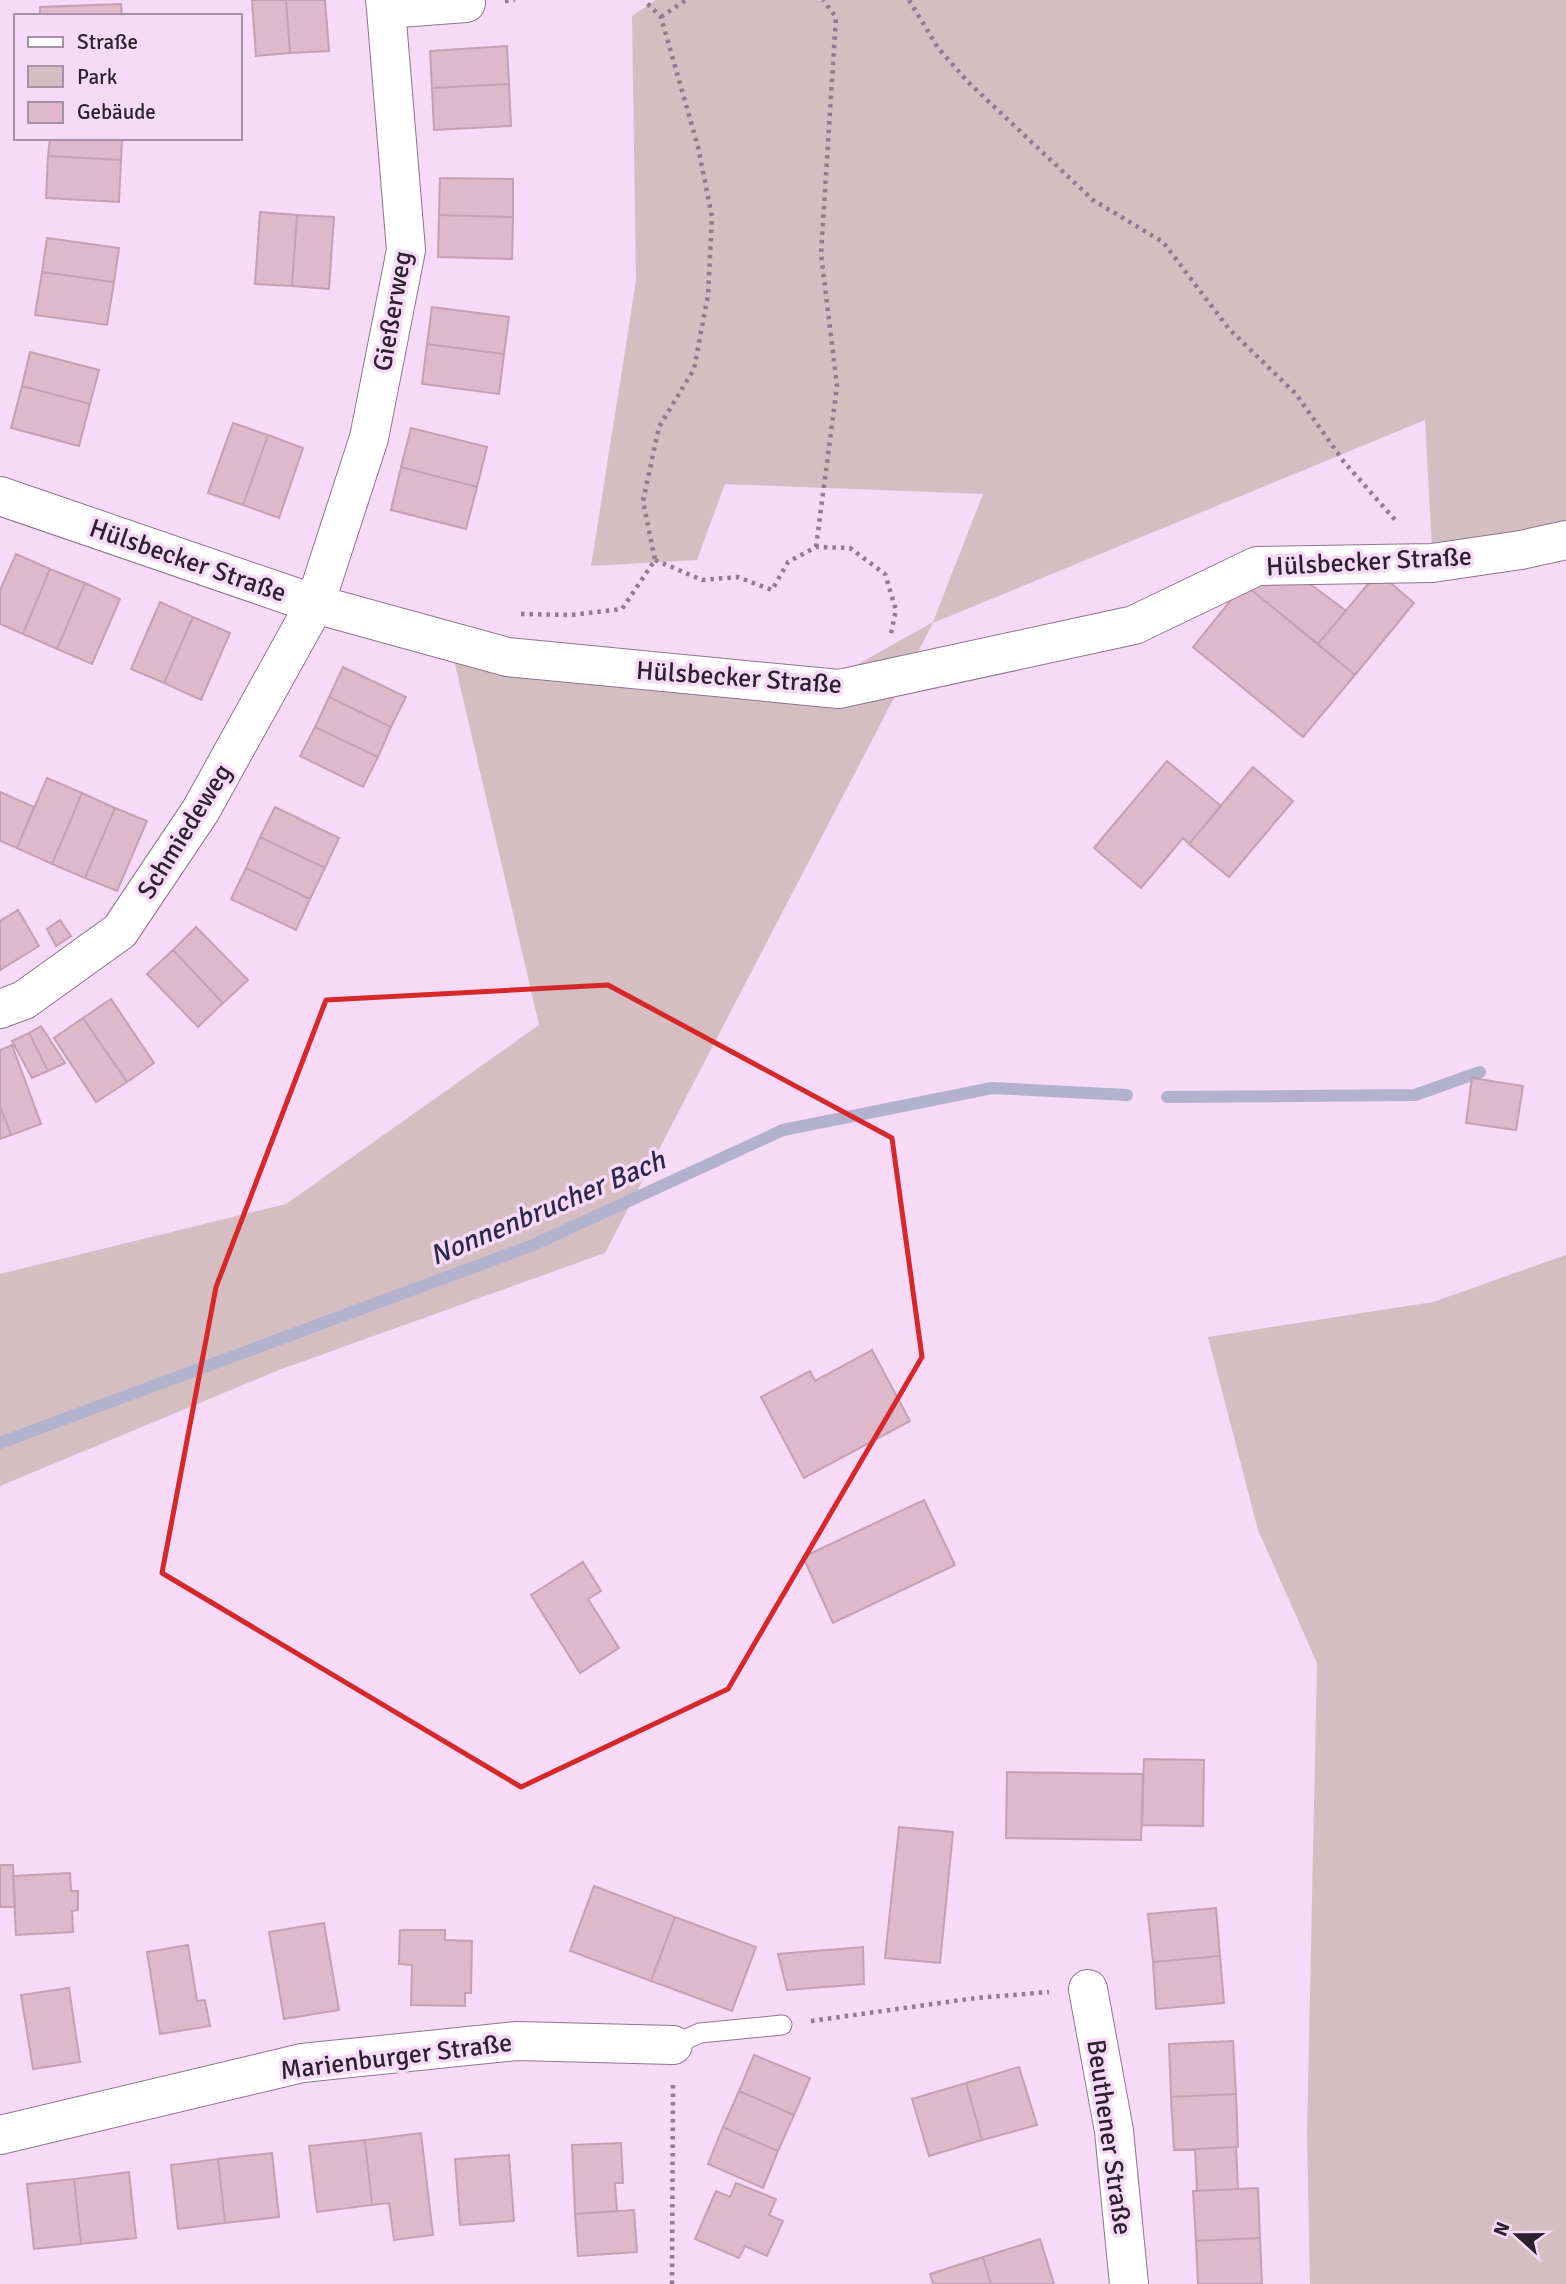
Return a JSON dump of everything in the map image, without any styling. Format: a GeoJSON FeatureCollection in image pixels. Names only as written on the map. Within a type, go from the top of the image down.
{"type":"FeatureCollection","features":[{"type":"Feature","properties":{"kind":"street","name":"Gießerweg"},"geometry":{"type":"LineString","coordinates":[[315,604],[369,438],[405,250],[386,5],[466,3],[465,0]]}},
{"type":"Feature","properties":{"kind":"street","name":"Hülsbecker Straße"},"geometry":{"type":"LineString","coordinates":[[0,496],[315,604],[507,657],[839,689],[1134,625],[1257,566],[1432,563],[1566,540]]}},
{"type":"Feature","properties":{"kind":"street","name":"Schmiedeweg"},"geometry":{"type":"LineString","coordinates":[[0,1009],[24,1000],[120,931],[201,810],[315,604]]}},
{"type":"Feature","properties":{"kind":"street","name":"Beuthener Straße"},"geometry":{"type":"LineString","coordinates":[[1088,1989],[1114,2131],[1129,2284]]}},
{"type":"Feature","properties":{"kind":"street","name":"Marienburger Straße"},"geometry":{"type":"LineString","coordinates":[[0,2135],[302,2063],[517,2041],[673,2045]]}},
{"type":"Feature","properties":{"kind":"lane"},"geometry":{"type":"LineString","coordinates":[[673,2045],[700,2033],[782,2025]]}},
{"type":"Feature","properties":{"kind":"path"},"geometry":{"type":"LineString","coordinates":[[519,614],[572,615],[622,609],[655,560],[643,501],[659,428],[694,369],[708,295],[712,217],[698,147],[661,17],[644,0]]}},
{"type":"Feature","properties":{"kind":"path"},"geometry":{"type":"LineString","coordinates":[[661,17],[686,0]]}},
{"type":"Feature","properties":{"kind":"path"},"geometry":{"type":"LineString","coordinates":[[816,547],[837,386],[821,254],[836,17],[823,0]]}},
{"type":"Feature","properties":{"kind":"path"},"geometry":{"type":"LineString","coordinates":[[909,0],[938,48],[968,82],[1093,200],[1163,242],[1229,328],[1296,394],[1344,462],[1432,563]]}},
{"type":"Feature","properties":{"kind":"path"},"geometry":{"type":"LineString","coordinates":[[655,560],[702,580],[738,577],[772,590],[788,562],[816,547],[850,548],[886,574],[896,610],[890,640],[892,650]]}},
{"type":"Feature","properties":{"kind":"path"},"geometry":{"type":"LineString","coordinates":[[782,2025],[976,1998],[1088,1989]]}},
{"type":"Feature","properties":{"kind":"path"},"geometry":{"type":"LineString","coordinates":[[672,2284],[673,2045]]}},
{"type":"Feature","properties":{"kind":"highlighted area"},"geometry":{"type":"Polygon","coordinates":[[[608,985],[892,1138],[922,1357],[728,1689],[521,1787],[162,1573],[216,1287],[326,1000],[608,985]]]}},
{"type":"Feature","properties":{"kind":"green space"},"geometry":{"type":"Polygon","coordinates":[[[656,0],[1566,0],[1566,530],[1432,549],[1425,420],[933,623],[605,1253],[279,1370],[0,1486],[0,1274],[286,1204],[539,1025],[455,664],[487,640],[835,677],[933,622],[983,494],[725,484],[697,560],[591,566],[636,281],[632,16],[656,0]]]}},
{"type":"Feature","properties":{"kind":"green space"},"geometry":{"type":"Polygon","coordinates":[[[1566,1255],[1566,2284],[1310,2284],[1307,2135],[1317,1663],[1258,1530],[1208,1337],[1433,1302],[1566,1255]]]}},
{"type":"Feature","properties":{"kind":"building"},"geometry":{"type":"Polygon","coordinates":[[[252,0],[286,0],[290,53],[256,56],[252,0]]]}},
{"type":"Feature","properties":{"kind":"building"},"geometry":{"type":"Polygon","coordinates":[[[286,0],[325,0],[329,51],[290,53],[286,0]]]}},
{"type":"Feature","properties":{"kind":"building"},"geometry":{"type":"Polygon","coordinates":[[[121,4],[122,14],[40,14],[40,7],[121,4]]]}},
{"type":"Feature","properties":{"kind":"building"},"geometry":{"type":"Polygon","coordinates":[[[507,46],[509,84],[432,88],[430,51],[507,46]]]}},
{"type":"Feature","properties":{"kind":"building"},"geometry":{"type":"Polygon","coordinates":[[[509,84],[511,126],[434,130],[432,88],[509,84]]]}},
{"type":"Feature","properties":{"kind":"building"},"geometry":{"type":"Polygon","coordinates":[[[50,140],[122,140],[121,160],[48,156],[50,140]]]}},
{"type":"Feature","properties":{"kind":"building"},"geometry":{"type":"Polygon","coordinates":[[[48,156],[121,160],[119,202],[46,198],[48,156]]]}},
{"type":"Feature","properties":{"kind":"building"},"geometry":{"type":"Polygon","coordinates":[[[440,178],[513,179],[513,217],[439,215],[440,178]]]}},
{"type":"Feature","properties":{"kind":"building"},"geometry":{"type":"Polygon","coordinates":[[[260,212],[297,215],[292,286],[255,284],[260,212]]]}},
{"type":"Feature","properties":{"kind":"building"},"geometry":{"type":"Polygon","coordinates":[[[297,215],[334,217],[329,289],[292,286],[297,215]]]}},
{"type":"Feature","properties":{"kind":"building"},"geometry":{"type":"Polygon","coordinates":[[[439,215],[513,217],[512,259],[438,257],[439,215]]]}},
{"type":"Feature","properties":{"kind":"building"},"geometry":{"type":"Polygon","coordinates":[[[47,238],[119,248],[114,282],[42,272],[47,238]]]}},
{"type":"Feature","properties":{"kind":"building"},"geometry":{"type":"Polygon","coordinates":[[[42,272],[114,282],[107,325],[35,315],[42,272]]]}},
{"type":"Feature","properties":{"kind":"building"},"geometry":{"type":"Polygon","coordinates":[[[432,307],[509,317],[504,354],[427,344],[432,307]]]}},
{"type":"Feature","properties":{"kind":"building"},"geometry":{"type":"Polygon","coordinates":[[[427,344],[504,354],[499,394],[422,384],[427,344]]]}},
{"type":"Feature","properties":{"kind":"building"},"geometry":{"type":"Polygon","coordinates":[[[30,352],[99,370],[90,404],[22,386],[30,352]]]}},
{"type":"Feature","properties":{"kind":"building"},"geometry":{"type":"Polygon","coordinates":[[[22,386],[90,404],[79,446],[11,428],[22,386]]]}},
{"type":"Feature","properties":{"kind":"building"},"geometry":{"type":"Polygon","coordinates":[[[233,423],[268,435],[243,505],[208,493],[233,423]]]}},
{"type":"Feature","properties":{"kind":"building"},"geometry":{"type":"Polygon","coordinates":[[[411,428],[487,447],[477,487],[401,467],[411,428]]]}},
{"type":"Feature","properties":{"kind":"building"},"geometry":{"type":"Polygon","coordinates":[[[268,435],[303,448],[279,518],[243,505],[268,435]]]}},
{"type":"Feature","properties":{"kind":"building"},"geometry":{"type":"Polygon","coordinates":[[[401,467],[477,487],[466,529],[391,510],[401,467]]]}},
{"type":"Feature","properties":{"kind":"building"},"geometry":{"type":"Polygon","coordinates":[[[16,554],[50,569],[23,634],[0,624],[0,590],[16,554]]]}},
{"type":"Feature","properties":{"kind":"building"},"geometry":{"type":"Polygon","coordinates":[[[50,569],[85,583],[57,649],[23,634],[50,569]]]}},
{"type":"Feature","properties":{"kind":"building"},"geometry":{"type":"Polygon","coordinates":[[[1294,572],[1346,611],[1318,644],[1244,584],[1294,572]]]}},
{"type":"Feature","properties":{"kind":"building"},"geometry":{"type":"Polygon","coordinates":[[[1378,572],[1414,603],[1355,675],[1318,644],[1378,572]]]}},
{"type":"Feature","properties":{"kind":"building"},"geometry":{"type":"Polygon","coordinates":[[[85,583],[120,599],[92,664],[57,649],[85,583]]]}},
{"type":"Feature","properties":{"kind":"building"},"geometry":{"type":"Polygon","coordinates":[[[1244,584],[1355,675],[1303,737],[1193,647],[1244,584]]]}},
{"type":"Feature","properties":{"kind":"building"},"geometry":{"type":"Polygon","coordinates":[[[160,602],[193,617],[164,683],[131,669],[160,602]]]}},
{"type":"Feature","properties":{"kind":"building"},"geometry":{"type":"Polygon","coordinates":[[[193,617],[230,633],[201,700],[164,683],[193,617]]]}},
{"type":"Feature","properties":{"kind":"building"},"geometry":{"type":"Polygon","coordinates":[[[343,667],[406,697],[391,727],[329,697],[343,667]]]}},
{"type":"Feature","properties":{"kind":"building"},"geometry":{"type":"Polygon","coordinates":[[[329,697],[391,727],[378,757],[315,727],[329,697]]]}},
{"type":"Feature","properties":{"kind":"building"},"geometry":{"type":"Polygon","coordinates":[[[315,727],[378,757],[363,787],[300,756],[315,727]]]}},
{"type":"Feature","properties":{"kind":"building"},"geometry":{"type":"Polygon","coordinates":[[[1167,761],[1221,806],[1189,844],[1183,838],[1141,888],[1094,848],[1167,761]]]}},
{"type":"Feature","properties":{"kind":"building"},"geometry":{"type":"Polygon","coordinates":[[[1253,767],[1293,801],[1229,877],[1189,844],[1253,767]]]}},
{"type":"Feature","properties":{"kind":"building"},"geometry":{"type":"Polygon","coordinates":[[[47,778],[82,793],[52,864],[17,848],[47,778]]]}},
{"type":"Feature","properties":{"kind":"building"},"geometry":{"type":"Polygon","coordinates":[[[0,792],[34,807],[17,848],[0,841],[0,792]]]}},
{"type":"Feature","properties":{"kind":"building"},"geometry":{"type":"Polygon","coordinates":[[[82,793],[115,808],[85,878],[52,864],[82,793]]]}},
{"type":"Feature","properties":{"kind":"building"},"geometry":{"type":"Polygon","coordinates":[[[275,807],[339,838],[325,868],[260,837],[275,807]]]}},
{"type":"Feature","properties":{"kind":"building"},"geometry":{"type":"Polygon","coordinates":[[[115,808],[147,821],[117,891],[85,878],[115,808]]]}},
{"type":"Feature","properties":{"kind":"building"},"geometry":{"type":"Polygon","coordinates":[[[260,837],[325,868],[310,899],[246,868],[260,837]]]}},
{"type":"Feature","properties":{"kind":"building"},"geometry":{"type":"Polygon","coordinates":[[[246,868],[310,899],[296,930],[231,899],[246,868]]]}},
{"type":"Feature","properties":{"kind":"building"},"geometry":{"type":"Polygon","coordinates":[[[18,910],[39,946],[0,970],[0,921],[18,910]]]}},
{"type":"Feature","properties":{"kind":"building"},"geometry":{"type":"Polygon","coordinates":[[[60,920],[71,936],[56,946],[47,929],[60,920]]]}},
{"type":"Feature","properties":{"kind":"building"},"geometry":{"type":"Polygon","coordinates":[[[196,927],[248,980],[223,1003],[173,950],[196,927]]]}},
{"type":"Feature","properties":{"kind":"building"},"geometry":{"type":"Polygon","coordinates":[[[173,950],[223,1003],[198,1027],[147,974],[173,950]]]}},
{"type":"Feature","properties":{"kind":"building"},"geometry":{"type":"Polygon","coordinates":[[[111,999],[154,1063],[127,1082],[83,1018],[111,999]]]}},
{"type":"Feature","properties":{"kind":"building"},"geometry":{"type":"Polygon","coordinates":[[[83,1018],[127,1082],[96,1102],[54,1038],[83,1018]]]}},
{"type":"Feature","properties":{"kind":"building"},"geometry":{"type":"Polygon","coordinates":[[[41,1026],[65,1063],[48,1071],[29,1033],[41,1026]]]}},
{"type":"Feature","properties":{"kind":"building"},"geometry":{"type":"Polygon","coordinates":[[[29,1033],[48,1071],[32,1078],[12,1041],[29,1033]]]}},
{"type":"Feature","properties":{"kind":"building"},"geometry":{"type":"Polygon","coordinates":[[[12,1045],[41,1124],[11,1135],[0,1106],[0,1050],[12,1045]]]}},
{"type":"Feature","properties":{"kind":"building"},"geometry":{"type":"Polygon","coordinates":[[[1472,1078],[1523,1086],[1516,1130],[1466,1123],[1472,1078]]]}},
{"type":"Feature","properties":{"kind":"building"},"geometry":{"type":"Polygon","coordinates":[[[0,1106],[11,1135],[0,1139],[0,1106]]]}},
{"type":"Feature","properties":{"kind":"building"},"geometry":{"type":"Polygon","coordinates":[[[872,1350],[910,1421],[804,1478],[761,1397],[810,1371],[815,1381],[872,1350]]]}},
{"type":"Feature","properties":{"kind":"building"},"geometry":{"type":"Polygon","coordinates":[[[924,1500],[955,1565],[833,1623],[803,1557],[924,1500]]]}},
{"type":"Feature","properties":{"kind":"building"},"geometry":{"type":"Polygon","coordinates":[[[583,1562],[601,1591],[588,1599],[619,1648],[580,1673],[531,1595],[583,1562]]]}},
{"type":"Feature","properties":{"kind":"building"},"geometry":{"type":"Polygon","coordinates":[[[1144,1759],[1204,1760],[1203,1826],[1142,1825],[1144,1759]]]}},
{"type":"Feature","properties":{"kind":"building"},"geometry":{"type":"Polygon","coordinates":[[[1007,1772],[1143,1774],[1141,1840],[1006,1838],[1007,1772]]]}},
{"type":"Feature","properties":{"kind":"building"},"geometry":{"type":"Polygon","coordinates":[[[899,1827],[953,1832],[940,1963],[885,1958],[899,1827]]]}},
{"type":"Feature","properties":{"kind":"building"},"geometry":{"type":"Polygon","coordinates":[[[0,1865],[13,1865],[15,1907],[0,1907],[0,1865]]]}},
{"type":"Feature","properties":{"kind":"building"},"geometry":{"type":"Polygon","coordinates":[[[70,1873],[71,1891],[78,1891],[78,1910],[72,1911],[73,1932],[16,1935],[13,1876],[70,1873]]]}},
{"type":"Feature","properties":{"kind":"building"},"geometry":{"type":"Polygon","coordinates":[[[594,1886],[675,1917],[651,1981],[570,1951],[594,1886]]]}},
{"type":"Feature","properties":{"kind":"building"},"geometry":{"type":"Polygon","coordinates":[[[1216,1908],[1220,1956],[1153,1962],[1148,1914],[1216,1908]]]}},
{"type":"Feature","properties":{"kind":"building"},"geometry":{"type":"Polygon","coordinates":[[[675,1917],[756,1947],[732,2011],[651,1981],[675,1917]]]}},
{"type":"Feature","properties":{"kind":"building"},"geometry":{"type":"Polygon","coordinates":[[[324,1923],[339,2010],[284,2019],[269,1932],[324,1923]]]}},
{"type":"Feature","properties":{"kind":"building"},"geometry":{"type":"Polygon","coordinates":[[[400,1930],[445,1930],[445,1940],[472,1941],[471,1993],[465,1993],[465,2006],[411,2005],[412,1965],[399,1964],[400,1930]]]}},
{"type":"Feature","properties":{"kind":"building"},"geometry":{"type":"Polygon","coordinates":[[[188,1945],[197,2001],[205,2000],[210,2026],[160,2034],[147,1952],[188,1945]]]}},
{"type":"Feature","properties":{"kind":"building"},"geometry":{"type":"Polygon","coordinates":[[[863,1947],[864,1984],[787,1990],[778,1954],[863,1947]]]}},
{"type":"Feature","properties":{"kind":"building"},"geometry":{"type":"Polygon","coordinates":[[[1220,1956],[1224,2003],[1156,2009],[1153,1962],[1220,1956]]]}},
{"type":"Feature","properties":{"kind":"building"},"geometry":{"type":"Polygon","coordinates":[[[69,1988],[80,2062],[33,2069],[21,1995],[69,1988]]]}},
{"type":"Feature","properties":{"kind":"building"},"geometry":{"type":"Polygon","coordinates":[[[1233,2041],[1236,2094],[1171,2097],[1169,2044],[1233,2041]]]}},
{"type":"Feature","properties":{"kind":"building"},"geometry":{"type":"Polygon","coordinates":[[[754,2055],[810,2078],[794,2115],[739,2091],[754,2055]]]}},
{"type":"Feature","properties":{"kind":"building"},"geometry":{"type":"Polygon","coordinates":[[[1019,2067],[1037,2125],[982,2140],[966,2083],[1019,2067]]]}},
{"type":"Feature","properties":{"kind":"building"},"geometry":{"type":"Polygon","coordinates":[[[966,2083],[982,2140],[929,2156],[912,2099],[966,2083]]]}},
{"type":"Feature","properties":{"kind":"building"},"geometry":{"type":"Polygon","coordinates":[[[739,2091],[794,2115],[778,2151],[723,2127],[739,2091]]]}},
{"type":"Feature","properties":{"kind":"building"},"geometry":{"type":"Polygon","coordinates":[[[1236,2094],[1238,2147],[1174,2150],[1171,2097],[1236,2094]]]}},
{"type":"Feature","properties":{"kind":"building"},"geometry":{"type":"Polygon","coordinates":[[[723,2127],[778,2151],[763,2188],[708,2164],[723,2127]]]}},
{"type":"Feature","properties":{"kind":"building"},"geometry":{"type":"Polygon","coordinates":[[[421,2133],[433,2235],[394,2240],[389,2203],[372,2205],[365,2140],[421,2133]]]}},
{"type":"Feature","properties":{"kind":"building"},"geometry":{"type":"Polygon","coordinates":[[[365,2140],[372,2205],[317,2212],[309,2146],[365,2140]]]}},
{"type":"Feature","properties":{"kind":"building"},"geometry":{"type":"Polygon","coordinates":[[[621,2143],[623,2183],[615,2183],[617,2211],[575,2214],[572,2145],[621,2143]]]}},
{"type":"Feature","properties":{"kind":"building"},"geometry":{"type":"Polygon","coordinates":[[[1236,2147],[1238,2189],[1197,2191],[1195,2149],[1236,2147]]]}},
{"type":"Feature","properties":{"kind":"building"},"geometry":{"type":"Polygon","coordinates":[[[272,2153],[279,2217],[225,2223],[218,2159],[272,2153]]]}},
{"type":"Feature","properties":{"kind":"building"},"geometry":{"type":"Polygon","coordinates":[[[509,2155],[514,2221],[460,2225],[455,2159],[509,2155]]]}},
{"type":"Feature","properties":{"kind":"building"},"geometry":{"type":"Polygon","coordinates":[[[218,2159],[225,2223],[178,2229],[171,2165],[218,2159]]]}},
{"type":"Feature","properties":{"kind":"building"},"geometry":{"type":"Polygon","coordinates":[[[129,2172],[136,2238],[81,2244],[74,2179],[129,2172]]]}},
{"type":"Feature","properties":{"kind":"building"},"geometry":{"type":"Polygon","coordinates":[[[74,2179],[81,2244],[34,2249],[27,2184],[74,2179]]]}},
{"type":"Feature","properties":{"kind":"building"},"geometry":{"type":"Polygon","coordinates":[[[736,2183],[776,2199],[769,2215],[783,2221],[767,2256],[745,2246],[739,2258],[695,2239],[716,2191],[730,2197],[736,2183]]]}},
{"type":"Feature","properties":{"kind":"building"},"geometry":{"type":"Polygon","coordinates":[[[1258,2188],[1260,2238],[1196,2241],[1193,2191],[1258,2188]]]}},
{"type":"Feature","properties":{"kind":"building"},"geometry":{"type":"Polygon","coordinates":[[[634,2210],[637,2252],[578,2256],[575,2214],[634,2210]]]}},
{"type":"Feature","properties":{"kind":"building"},"geometry":{"type":"Polygon","coordinates":[[[1260,2238],[1262,2284],[1198,2284],[1196,2241],[1260,2238]]]}},
{"type":"Feature","properties":{"kind":"building"},"geometry":{"type":"Polygon","coordinates":[[[1040,2239],[1054,2284],[991,2284],[983,2257],[1040,2239]]]}},
{"type":"Feature","properties":{"kind":"building"},"geometry":{"type":"Polygon","coordinates":[[[983,2257],[991,2284],[933,2284],[930,2274],[983,2257]]]}},
{"type":"Feature","properties":{"kind":"waterway","name":"Nonnenbrucher Bach"},"geometry":{"type":"LineString","coordinates":[[1167,1097],[1415,1095],[1480,1072]]}},
{"type":"Feature","properties":{"kind":"waterway","name":"Nonnenbrucher Bach"},"geometry":{"type":"LineString","coordinates":[[0,1443],[533,1245],[783,1130],[992,1088],[1127,1095]]}}]}
